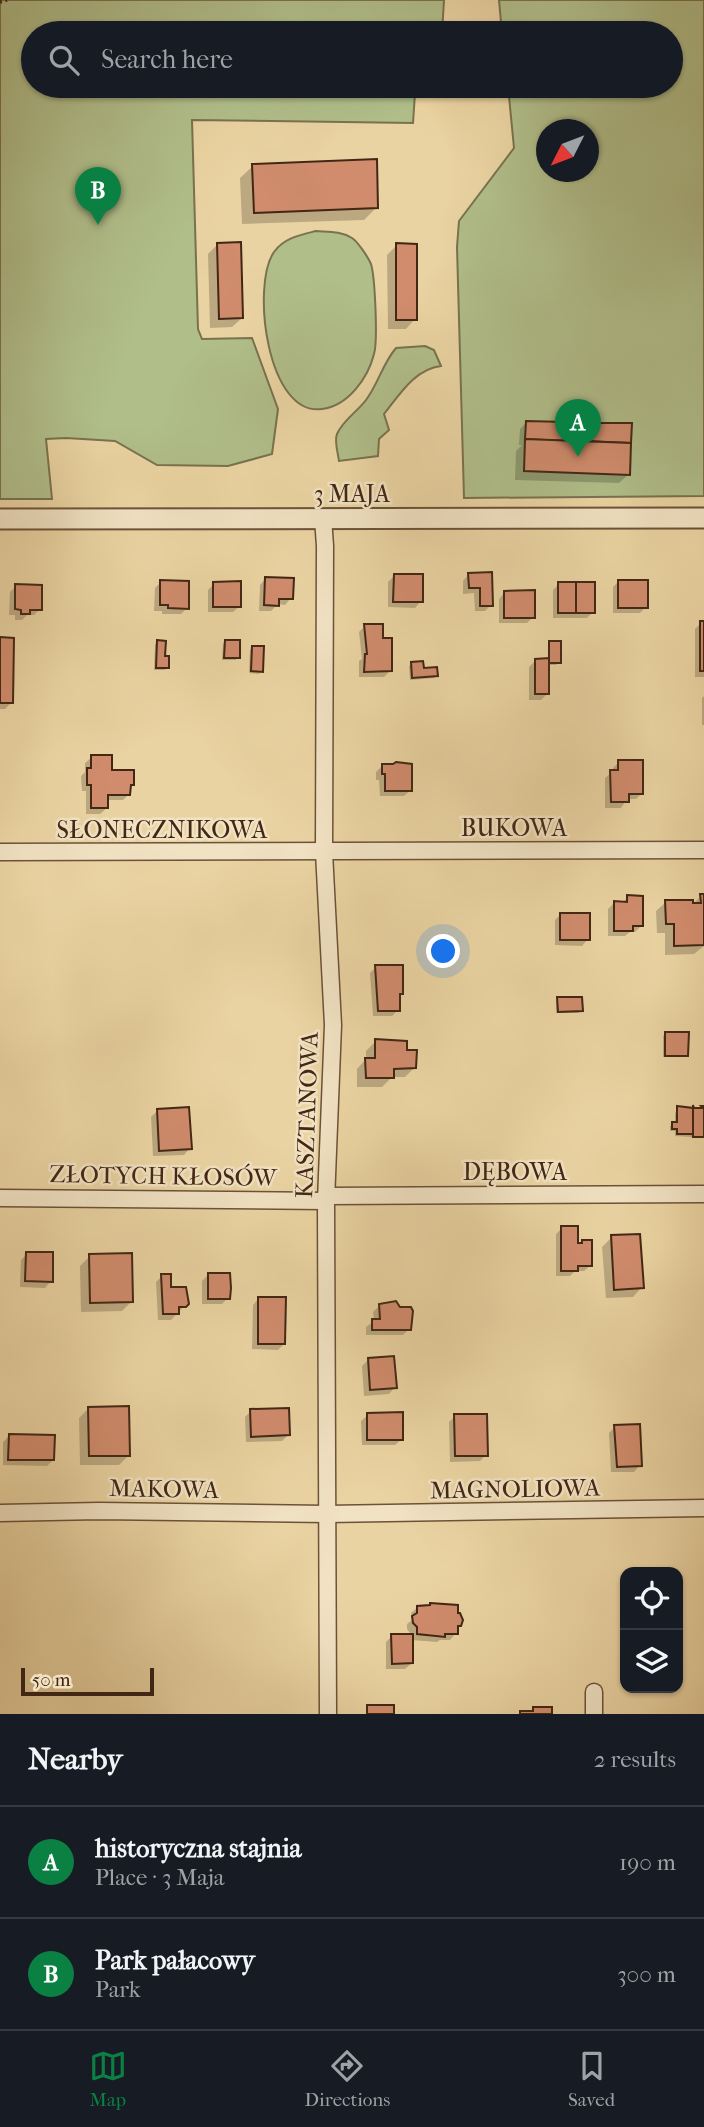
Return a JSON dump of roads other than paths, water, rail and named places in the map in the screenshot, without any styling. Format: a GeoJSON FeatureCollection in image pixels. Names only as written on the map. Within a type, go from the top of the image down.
{"type":"FeatureCollection","features":[{"type":"Feature","properties":{"kind":"street","name":"KASZTANOWA"},"geometry":{"type":"LineString","coordinates":[[323,518],[324,852],[333,1024],[326,1198],[328,1714]]}},
{"type":"Feature","properties":{"kind":"street","name":"3 MAJA"},"geometry":{"type":"LineString","coordinates":[[0,519],[704,518]]}},
{"type":"Feature","properties":{"kind":"street","name":"BUKOWA"},"geometry":{"type":"LineString","coordinates":[[324,852],[704,850]]}},
{"type":"Feature","properties":{"kind":"street","name":"SŁONECZNIKOWA"},"geometry":{"type":"LineString","coordinates":[[0,852],[324,852]]}},
{"type":"Feature","properties":{"kind":"street","name":"DĘBOWA"},"geometry":{"type":"LineString","coordinates":[[326,1198],[704,1194]]}},
{"type":"Feature","properties":{"kind":"street","name":"ZŁOTYCH KŁOSÓW"},"geometry":{"type":"LineString","coordinates":[[0,1198],[326,1198]]}},
{"type":"Feature","properties":{"kind":"street","name":"MAGNOLIOWA"},"geometry":{"type":"LineString","coordinates":[[327,1514],[704,1508]]}},
{"type":"Feature","properties":{"kind":"street","name":"MAKOWA"},"geometry":{"type":"LineString","coordinates":[[0,1513],[99,1511],[327,1514]]}},
{"type":"Feature","properties":{"kind":"street"},"geometry":{"type":"LineString","coordinates":[[594,1692],[594,1714]]}},
{"type":"Feature","properties":{"kind":"place","name":"Park pałacowy"},"geometry":{"type":"Point","coordinates":[98,225]}},
{"type":"Feature","properties":{"kind":"place","name":"historyczna stajnia"},"geometry":{"type":"Point","coordinates":[578,457]}}]}
